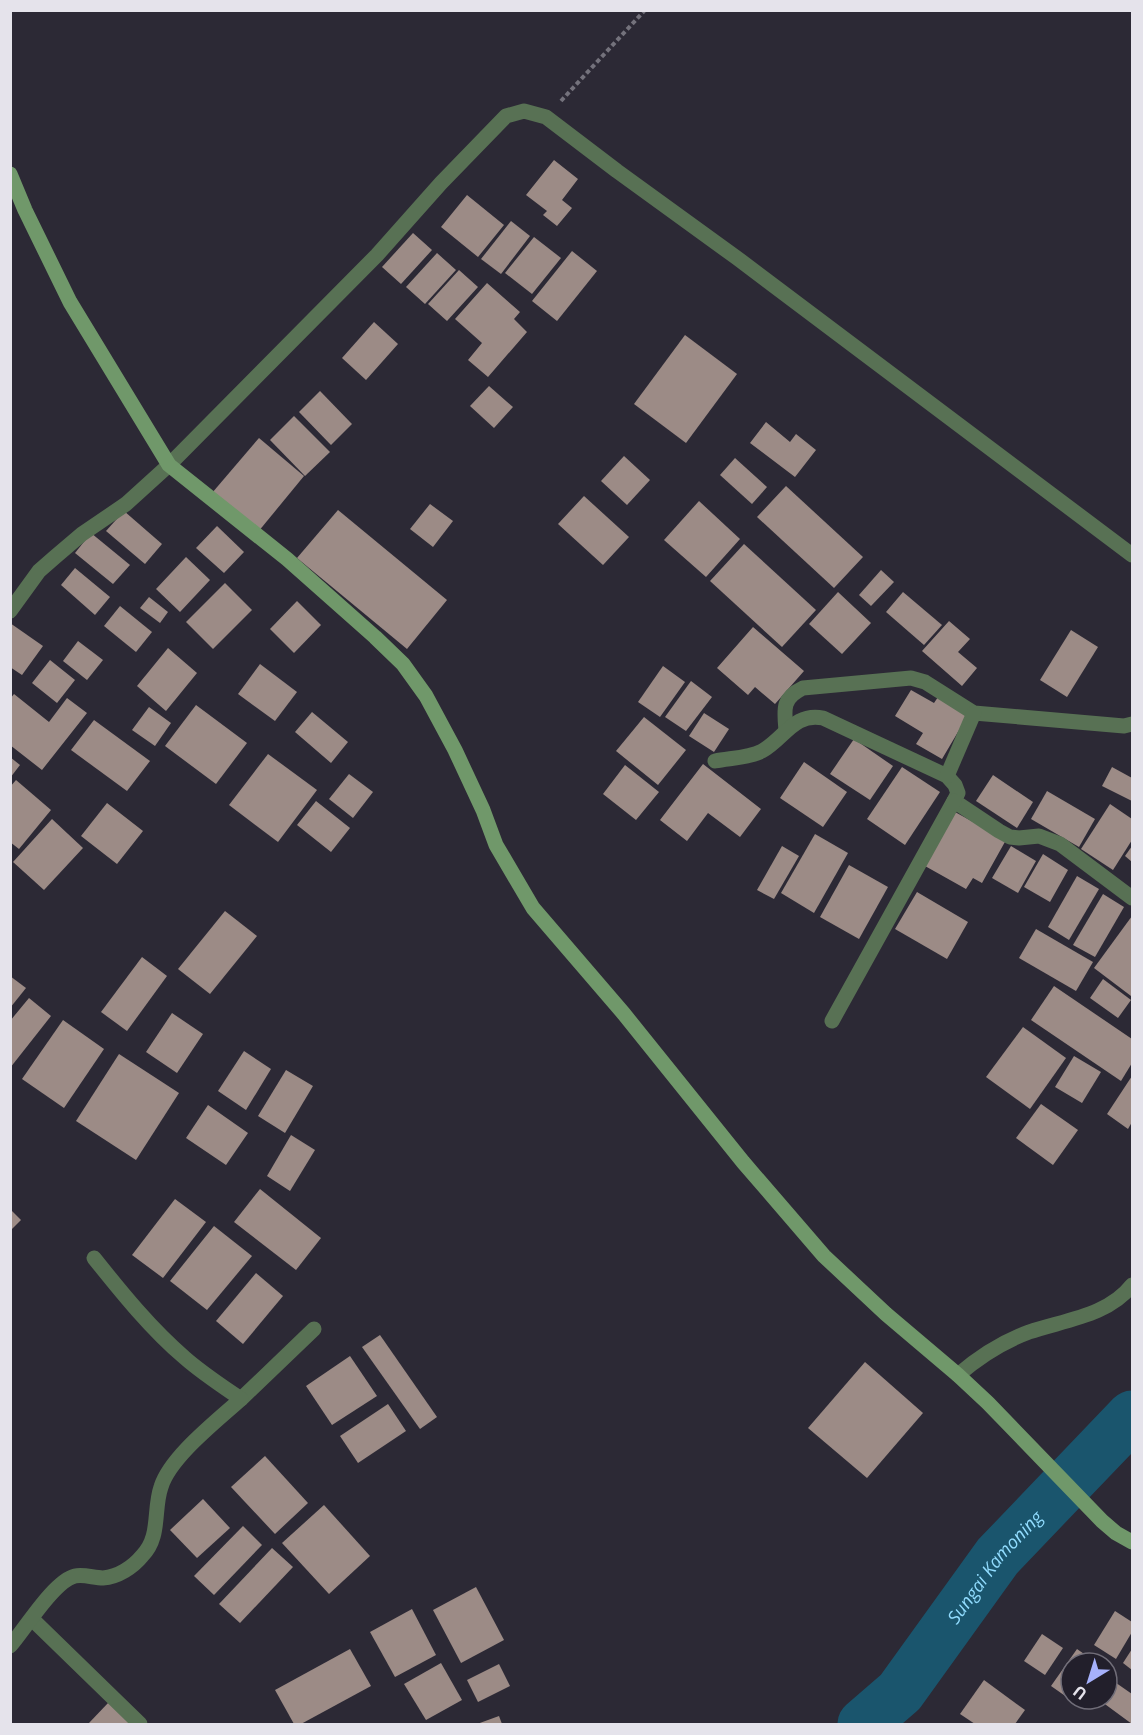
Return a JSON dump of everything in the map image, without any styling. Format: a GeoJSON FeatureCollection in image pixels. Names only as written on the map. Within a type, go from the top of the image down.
{"type":"FeatureCollection","features":[{"type":"Feature","properties":{"kind":"street"},"geometry":{"type":"LineString","coordinates":[[10,610],[39,572],[55,556],[126,504],[169,465],[377,255],[441,183],[506,116],[524,111],[546,117],[1132,555]]}},
{"type":"Feature","properties":{"kind":"street"},"geometry":{"type":"LineString","coordinates":[[10,174],[70,302],[169,465],[287,559],[403,664],[426,696],[455,750],[483,810],[496,845],[533,908],[624,1014],[743,1162],[818,1249],[886,1314],[988,1403],[1102,1521],[1116,1533],[1132,1542]]}},
{"type":"Feature","properties":{"kind":"street"},"geometry":{"type":"LineString","coordinates":[[786,730],[784,709],[788,699],[794,692],[803,688],[911,678],[926,682],[974,713],[1124,726],[1132,724]]}},
{"type":"Feature","properties":{"kind":"street"},"geometry":{"type":"LineString","coordinates":[[947,776],[974,713]]}},
{"type":"Feature","properties":{"kind":"street"},"geometry":{"type":"LineString","coordinates":[[715,760],[754,754],[764,750],[786,730],[806,717],[814,716],[823,718],[947,776],[955,785],[958,793],[954,801],[832,1021]]}},
{"type":"Feature","properties":{"kind":"street"},"geometry":{"type":"LineString","coordinates":[[954,801],[1010,837],[1039,836],[1060,844],[1132,898]]}},
{"type":"Feature","properties":{"kind":"street"},"geometry":{"type":"LineString","coordinates":[[94,1258],[128,1300],[168,1342],[193,1364],[241,1399]]}},
{"type":"Feature","properties":{"kind":"street"},"geometry":{"type":"LineString","coordinates":[[958,1375],[986,1352],[1011,1339],[1102,1310],[1132,1286]]}},
{"type":"Feature","properties":{"kind":"street"},"geometry":{"type":"LineString","coordinates":[[10,1646],[53,1592],[75,1576],[103,1578],[116,1575],[144,1555],[153,1540],[161,1485],[170,1468],[314,1329]]}},
{"type":"Feature","properties":{"kind":"street"},"geometry":{"type":"LineString","coordinates":[[32,1619],[140,1725]]}},
{"type":"Feature","properties":{"kind":"path"},"geometry":{"type":"LineString","coordinates":[[546,117],[645,10]]}},
{"type":"Feature","properties":{"kind":"building"},"geometry":{"type":"Polygon","coordinates":[[[554,160],[578,179],[562,200],[572,208],[557,226],[543,215],[547,211],[526,195],[554,160]]]}},
{"type":"Feature","properties":{"kind":"building"},"geometry":{"type":"Polygon","coordinates":[[[467,195],[504,225],[478,257],[441,227],[467,195]]]}},
{"type":"Feature","properties":{"kind":"building"},"geometry":{"type":"Polygon","coordinates":[[[511,221],[530,236],[501,274],[481,259],[511,221]]]}},
{"type":"Feature","properties":{"kind":"building"},"geometry":{"type":"Polygon","coordinates":[[[413,233],[432,250],[401,284],[382,267],[413,233]]]}},
{"type":"Feature","properties":{"kind":"building"},"geometry":{"type":"Polygon","coordinates":[[[534,237],[561,258],[532,294],[505,273],[534,237]]]}},
{"type":"Feature","properties":{"kind":"building"},"geometry":{"type":"Polygon","coordinates":[[[572,251],[597,271],[557,321],[532,301],[572,251]]]}},
{"type":"Feature","properties":{"kind":"building"},"geometry":{"type":"Polygon","coordinates":[[[437,253],[456,270],[425,304],[406,287],[437,253]]]}},
{"type":"Feature","properties":{"kind":"building"},"geometry":{"type":"Polygon","coordinates":[[[459,270],[478,287],[447,321],[428,304],[459,270]]]}},
{"type":"Feature","properties":{"kind":"building"},"geometry":{"type":"Polygon","coordinates":[[[487,283],[520,312],[514,319],[527,332],[488,377],[468,360],[482,343],[455,319],[487,283]]]}},
{"type":"Feature","properties":{"kind":"building"},"geometry":{"type":"Polygon","coordinates":[[[374,322],[398,344],[366,380],[342,358],[374,322]]]}},
{"type":"Feature","properties":{"kind":"building"},"geometry":{"type":"Polygon","coordinates":[[[685,335],[737,374],[686,443],[634,404],[685,335]]]}},
{"type":"Feature","properties":{"kind":"building"},"geometry":{"type":"Polygon","coordinates":[[[489,386],[513,407],[494,428],[470,406],[489,386]]]}},
{"type":"Feature","properties":{"kind":"building"},"geometry":{"type":"Polygon","coordinates":[[[320,391],[352,424],[331,445],[299,412],[320,391]]]}},
{"type":"Feature","properties":{"kind":"building"},"geometry":{"type":"Polygon","coordinates":[[[294,416],[330,452],[305,476],[270,440],[294,416]]]}},
{"type":"Feature","properties":{"kind":"building"},"geometry":{"type":"Polygon","coordinates":[[[766,422],[790,442],[796,434],[816,450],[795,477],[750,443],[766,422]]]}},
{"type":"Feature","properties":{"kind":"building"},"geometry":{"type":"Polygon","coordinates":[[[259,438],[304,476],[258,532],[212,493],[259,438]]]}},
{"type":"Feature","properties":{"kind":"building"},"geometry":{"type":"Polygon","coordinates":[[[624,456],[650,480],[627,505],[601,481],[624,456]]]}},
{"type":"Feature","properties":{"kind":"building"},"geometry":{"type":"Polygon","coordinates":[[[735,458],[767,487],[752,504],[720,475],[735,458]]]}},
{"type":"Feature","properties":{"kind":"building"},"geometry":{"type":"Polygon","coordinates":[[[786,486],[863,557],[834,588],[757,517],[786,486]]]}},
{"type":"Feature","properties":{"kind":"building"},"geometry":{"type":"Polygon","coordinates":[[[584,496],[629,537],[603,565],[558,524],[584,496]]]}},
{"type":"Feature","properties":{"kind":"building"},"geometry":{"type":"Polygon","coordinates":[[[699,501],[740,539],[706,577],[664,540],[699,501]]]}},
{"type":"Feature","properties":{"kind":"building"},"geometry":{"type":"Polygon","coordinates":[[[430,504],[453,521],[433,547],[410,529],[430,504]]]}},
{"type":"Feature","properties":{"kind":"building"},"geometry":{"type":"Polygon","coordinates":[[[338,510],[447,600],[407,649],[297,558],[338,510]]]}},
{"type":"Feature","properties":{"kind":"building"},"geometry":{"type":"Polygon","coordinates":[[[124,511],[162,544],[145,564],[106,531],[124,511]]]}},
{"type":"Feature","properties":{"kind":"building"},"geometry":{"type":"Polygon","coordinates":[[[217,526],[244,552],[224,573],[196,548],[217,526]]]}},
{"type":"Feature","properties":{"kind":"building"},"geometry":{"type":"Polygon","coordinates":[[[91,533],[130,565],[113,584],[75,553],[91,533]]]}},
{"type":"Feature","properties":{"kind":"building"},"geometry":{"type":"Polygon","coordinates":[[[744,544],[816,610],[782,647],[710,581],[744,544]]]}},
{"type":"Feature","properties":{"kind":"building"},"geometry":{"type":"Polygon","coordinates":[[[186,557],[210,580],[180,612],[156,589],[186,557]]]}},
{"type":"Feature","properties":{"kind":"building"},"geometry":{"type":"Polygon","coordinates":[[[75,568],[110,597],[95,615],[61,585],[75,568]]]}},
{"type":"Feature","properties":{"kind":"building"},"geometry":{"type":"Polygon","coordinates":[[[881,570],[894,582],[871,606],[859,595],[881,570]]]}},
{"type":"Feature","properties":{"kind":"building"},"geometry":{"type":"Polygon","coordinates":[[[225,583],[252,610],[213,649],[186,622],[225,583]]]}},
{"type":"Feature","properties":{"kind":"building"},"geometry":{"type":"Polygon","coordinates":[[[838,592],[871,623],[842,654],[809,624],[838,592]]]}},
{"type":"Feature","properties":{"kind":"building"},"geometry":{"type":"Polygon","coordinates":[[[903,592],[942,625],[924,645],[886,612],[903,592]]]}},
{"type":"Feature","properties":{"kind":"building"},"geometry":{"type":"Polygon","coordinates":[[[149,597],[168,612],[160,623],[140,608],[149,597]]]}},
{"type":"Feature","properties":{"kind":"building"},"geometry":{"type":"Polygon","coordinates":[[[297,601],[321,625],[294,653],[270,629],[297,601]]]}},
{"type":"Feature","properties":{"kind":"building"},"geometry":{"type":"Polygon","coordinates":[[[120,606],[152,632],[136,652],[104,626],[120,606]]]}},
{"type":"Feature","properties":{"kind":"building"},"geometry":{"type":"Polygon","coordinates":[[[949,621],[970,639],[958,652],[977,668],[962,686],[922,651],[949,621]]]}},
{"type":"Feature","properties":{"kind":"building"},"geometry":{"type":"Polygon","coordinates":[[[10,623],[43,646],[22,675],[10,667],[10,623]]]}},
{"type":"Feature","properties":{"kind":"building"},"geometry":{"type":"Polygon","coordinates":[[[753,627],[804,671],[775,704],[755,687],[748,695],[717,668],[753,627]]]}},
{"type":"Feature","properties":{"kind":"building"},"geometry":{"type":"Polygon","coordinates":[[[1071,630],[1098,647],[1067,697],[1040,680],[1071,630]]]}},
{"type":"Feature","properties":{"kind":"building"},"geometry":{"type":"Polygon","coordinates":[[[78,641],[103,660],[87,680],[63,661],[78,641]]]}},
{"type":"Feature","properties":{"kind":"building"},"geometry":{"type":"Polygon","coordinates":[[[168,648],[197,673],[166,711],[137,686],[168,648]]]}},
{"type":"Feature","properties":{"kind":"building"},"geometry":{"type":"Polygon","coordinates":[[[50,660],[75,680],[57,703],[32,683],[50,660]]]}},
{"type":"Feature","properties":{"kind":"building"},"geometry":{"type":"Polygon","coordinates":[[[260,664],[297,692],[275,721],[238,694],[260,664]]]}},
{"type":"Feature","properties":{"kind":"building"},"geometry":{"type":"Polygon","coordinates":[[[663,666],[685,682],[660,717],[638,702],[663,666]]]}},
{"type":"Feature","properties":{"kind":"building"},"geometry":{"type":"Polygon","coordinates":[[[691,681],[712,697],[686,731],[665,717],[691,681]]]}},
{"type":"Feature","properties":{"kind":"building"},"geometry":{"type":"Polygon","coordinates":[[[911,690],[934,703],[938,697],[968,715],[942,759],[916,744],[923,733],[895,716],[911,690]]]}},
{"type":"Feature","properties":{"kind":"building"},"geometry":{"type":"Polygon","coordinates":[[[14,694],[49,722],[67,698],[87,713],[42,770],[10,745],[10,699],[14,694]]]}},
{"type":"Feature","properties":{"kind":"building"},"geometry":{"type":"Polygon","coordinates":[[[196,705],[247,743],[216,784],[165,746],[196,705]]]}},
{"type":"Feature","properties":{"kind":"building"},"geometry":{"type":"Polygon","coordinates":[[[149,707],[171,723],[155,746],[132,730],[149,707]]]}},
{"type":"Feature","properties":{"kind":"building"},"geometry":{"type":"Polygon","coordinates":[[[312,712],[348,742],[331,763],[295,732],[312,712]]]}},
{"type":"Feature","properties":{"kind":"building"},"geometry":{"type":"Polygon","coordinates":[[[704,713],[729,729],[714,752],[689,736],[704,713]]]}},
{"type":"Feature","properties":{"kind":"building"},"geometry":{"type":"Polygon","coordinates":[[[644,717],[686,750],[658,785],[616,751],[644,717]]]}},
{"type":"Feature","properties":{"kind":"building"},"geometry":{"type":"Polygon","coordinates":[[[94,720],[150,761],[127,791],[71,750],[94,720]]]}},
{"type":"Feature","properties":{"kind":"building"},"geometry":{"type":"Polygon","coordinates":[[[854,739],[893,766],[870,800],[830,774],[854,739]]]}},
{"type":"Feature","properties":{"kind":"building"},"geometry":{"type":"Polygon","coordinates":[[[268,754],[317,790],[278,842],[229,805],[268,754]]]}},
{"type":"Feature","properties":{"kind":"building"},"geometry":{"type":"Polygon","coordinates":[[[10,757],[20,765],[10,778],[10,757]]]}},
{"type":"Feature","properties":{"kind":"building"},"geometry":{"type":"Polygon","coordinates":[[[804,762],[847,792],[823,827],[780,798],[804,762]]]}},
{"type":"Feature","properties":{"kind":"building"},"geometry":{"type":"Polygon","coordinates":[[[703,764],[761,809],[740,837],[708,813],[687,841],[660,820],[703,764]]]}},
{"type":"Feature","properties":{"kind":"building"},"geometry":{"type":"Polygon","coordinates":[[[625,765],[659,792],[636,820],[603,794],[625,765]]]}},
{"type":"Feature","properties":{"kind":"building"},"geometry":{"type":"Polygon","coordinates":[[[902,767],[940,792],[905,845],[867,819],[902,767]]]}},
{"type":"Feature","properties":{"kind":"building"},"geometry":{"type":"Polygon","coordinates":[[[1112,767],[1132,778],[1132,801],[1102,786],[1112,767]]]}},
{"type":"Feature","properties":{"kind":"building"},"geometry":{"type":"Polygon","coordinates":[[[349,774],[373,792],[353,818],[329,799],[349,774]]]}},
{"type":"Feature","properties":{"kind":"building"},"geometry":{"type":"Polygon","coordinates":[[[993,775],[1033,802],[1017,828],[976,801],[993,775]]]}},
{"type":"Feature","properties":{"kind":"building"},"geometry":{"type":"Polygon","coordinates":[[[16,780],[51,810],[19,849],[10,842],[10,787],[16,780]]]}},
{"type":"Feature","properties":{"kind":"building"},"geometry":{"type":"Polygon","coordinates":[[[1047,791],[1095,819],[1079,847],[1031,819],[1047,791]]]}},
{"type":"Feature","properties":{"kind":"building"},"geometry":{"type":"Polygon","coordinates":[[[316,801],[350,828],[331,852],[297,825],[316,801]]]}},
{"type":"Feature","properties":{"kind":"building"},"geometry":{"type":"Polygon","coordinates":[[[107,803],[143,831],[117,864],[81,836],[107,803]]]}},
{"type":"Feature","properties":{"kind":"building"},"geometry":{"type":"Polygon","coordinates":[[[1110,804],[1132,819],[1132,840],[1113,870],[1081,849],[1110,804]]]}},
{"type":"Feature","properties":{"kind":"building"},"geometry":{"type":"Polygon","coordinates":[[[955,812],[1006,840],[982,883],[973,878],[966,889],[925,866],[955,812]]]}},
{"type":"Feature","properties":{"kind":"building"},"geometry":{"type":"Polygon","coordinates":[[[52,819],[83,848],[44,890],[13,862],[52,819]]]}},
{"type":"Feature","properties":{"kind":"building"},"geometry":{"type":"Polygon","coordinates":[[[815,834],[848,853],[814,913],[781,893],[815,834]]]}},
{"type":"Feature","properties":{"kind":"building"},"geometry":{"type":"Polygon","coordinates":[[[782,846],[799,856],[774,899],[757,890],[782,846]]]}},
{"type":"Feature","properties":{"kind":"building"},"geometry":{"type":"Polygon","coordinates":[[[1011,846],[1036,861],[1018,893],[992,878],[1011,846]]]}},
{"type":"Feature","properties":{"kind":"building"},"geometry":{"type":"Polygon","coordinates":[[[1132,846],[1132,862],[1125,856],[1132,846]]]}},
{"type":"Feature","properties":{"kind":"building"},"geometry":{"type":"Polygon","coordinates":[[[1043,854],[1068,870],[1050,902],[1024,887],[1043,854]]]}},
{"type":"Feature","properties":{"kind":"building"},"geometry":{"type":"Polygon","coordinates":[[[849,865],[888,887],[859,939],[820,917],[849,865]]]}},
{"type":"Feature","properties":{"kind":"building"},"geometry":{"type":"Polygon","coordinates":[[[1077,876],[1099,889],[1069,940],[1048,927],[1077,876]]]}},
{"type":"Feature","properties":{"kind":"building"},"geometry":{"type":"Polygon","coordinates":[[[917,892],[968,922],[947,959],[895,929],[917,892]]]}},
{"type":"Feature","properties":{"kind":"building"},"geometry":{"type":"Polygon","coordinates":[[[1103,894],[1124,907],[1095,957],[1073,945],[1103,894]]]}},
{"type":"Feature","properties":{"kind":"building"},"geometry":{"type":"Polygon","coordinates":[[[225,911],[257,936],[210,994],[178,969],[225,911]]]}},
{"type":"Feature","properties":{"kind":"building"},"geometry":{"type":"Polygon","coordinates":[[[1132,916],[1132,994],[1131,996],[1094,968],[1132,916]]]}},
{"type":"Feature","properties":{"kind":"building"},"geometry":{"type":"Polygon","coordinates":[[[1036,929],[1093,962],[1076,991],[1019,958],[1036,929]]]}},
{"type":"Feature","properties":{"kind":"building"},"geometry":{"type":"Polygon","coordinates":[[[142,957],[167,976],[127,1031],[101,1012],[142,957]]]}},
{"type":"Feature","properties":{"kind":"building"},"geometry":{"type":"Polygon","coordinates":[[[10,976],[26,988],[10,1008],[10,976]]]}},
{"type":"Feature","properties":{"kind":"building"},"geometry":{"type":"Polygon","coordinates":[[[1103,979],[1131,1000],[1118,1018],[1090,998],[1103,979]]]}},
{"type":"Feature","properties":{"kind":"building"},"geometry":{"type":"Polygon","coordinates":[[[1054,986],[1132,1039],[1132,1063],[1121,1081],[1031,1020],[1054,986]]]}},
{"type":"Feature","properties":{"kind":"building"},"geometry":{"type":"Polygon","coordinates":[[[29,998],[51,1016],[10,1068],[10,1021],[29,998]]]}},
{"type":"Feature","properties":{"kind":"building"},"geometry":{"type":"Polygon","coordinates":[[[172,1013],[203,1034],[177,1073],[146,1052],[172,1013]]]}},
{"type":"Feature","properties":{"kind":"building"},"geometry":{"type":"Polygon","coordinates":[[[63,1020],[104,1049],[64,1108],[22,1079],[63,1020]]]}},
{"type":"Feature","properties":{"kind":"building"},"geometry":{"type":"Polygon","coordinates":[[[1023,1027],[1066,1058],[1030,1109],[986,1077],[1023,1027]]]}},
{"type":"Feature","properties":{"kind":"building"},"geometry":{"type":"Polygon","coordinates":[[[244,1051],[271,1069],[246,1110],[218,1091],[244,1051]]]}},
{"type":"Feature","properties":{"kind":"building"},"geometry":{"type":"Polygon","coordinates":[[[119,1054],[179,1093],[136,1160],[76,1121],[119,1054]]]}},
{"type":"Feature","properties":{"kind":"building"},"geometry":{"type":"Polygon","coordinates":[[[1074,1056],[1101,1072],[1082,1103],[1055,1087],[1074,1056]]]}},
{"type":"Feature","properties":{"kind":"building"},"geometry":{"type":"Polygon","coordinates":[[[286,1070],[313,1086],[285,1133],[258,1116],[286,1070]]]}},
{"type":"Feature","properties":{"kind":"building"},"geometry":{"type":"Polygon","coordinates":[[[1132,1076],[1132,1122],[1128,1129],[1107,1114],[1132,1076]]]}},
{"type":"Feature","properties":{"kind":"building"},"geometry":{"type":"Polygon","coordinates":[[[1041,1104],[1078,1130],[1053,1165],[1016,1138],[1041,1104]]]}},
{"type":"Feature","properties":{"kind":"building"},"geometry":{"type":"Polygon","coordinates":[[[208,1105],[248,1133],[226,1165],[186,1138],[208,1105]]]}},
{"type":"Feature","properties":{"kind":"building"},"geometry":{"type":"Polygon","coordinates":[[[291,1135],[315,1150],[290,1191],[267,1176],[291,1135]]]}},
{"type":"Feature","properties":{"kind":"building"},"geometry":{"type":"Polygon","coordinates":[[[260,1189],[321,1238],[296,1270],[234,1222],[260,1189]]]}},
{"type":"Feature","properties":{"kind":"building"},"geometry":{"type":"Polygon","coordinates":[[[175,1199],[206,1222],[163,1278],[132,1255],[175,1199]]]}},
{"type":"Feature","properties":{"kind":"building"},"geometry":{"type":"Polygon","coordinates":[[[10,1209],[21,1220],[10,1231],[10,1209]]]}},
{"type":"Feature","properties":{"kind":"building"},"geometry":{"type":"Polygon","coordinates":[[[214,1226],[252,1256],[207,1310],[170,1281],[214,1226]]]}},
{"type":"Feature","properties":{"kind":"building"},"geometry":{"type":"Polygon","coordinates":[[[256,1273],[283,1296],[243,1344],[216,1321],[256,1273]]]}},
{"type":"Feature","properties":{"kind":"building"},"geometry":{"type":"Polygon","coordinates":[[[380,1335],[437,1417],[420,1429],[362,1347],[380,1335]]]}},
{"type":"Feature","properties":{"kind":"building"},"geometry":{"type":"Polygon","coordinates":[[[350,1356],[377,1396],[332,1425],[306,1386],[350,1356]]]}},
{"type":"Feature","properties":{"kind":"building"},"geometry":{"type":"Polygon","coordinates":[[[865,1362],[923,1413],[867,1478],[808,1428],[865,1362]]]}},
{"type":"Feature","properties":{"kind":"building"},"geometry":{"type":"Polygon","coordinates":[[[388,1404],[406,1431],[358,1463],[340,1436],[388,1404]]]}},
{"type":"Feature","properties":{"kind":"building"},"geometry":{"type":"Polygon","coordinates":[[[265,1456],[308,1503],[275,1534],[231,1487],[265,1456]]]}},
{"type":"Feature","properties":{"kind":"building"},"geometry":{"type":"Polygon","coordinates":[[[203,1499],[230,1528],[197,1558],[170,1530],[203,1499]]]}},
{"type":"Feature","properties":{"kind":"building"},"geometry":{"type":"Polygon","coordinates":[[[324,1505],[370,1556],[329,1594],[282,1543],[324,1505]]]}},
{"type":"Feature","properties":{"kind":"building"},"geometry":{"type":"Polygon","coordinates":[[[243,1526],[262,1545],[214,1595],[194,1576],[243,1526]]]}},
{"type":"Feature","properties":{"kind":"building"},"geometry":{"type":"Polygon","coordinates":[[[272,1548],[293,1567],[240,1623],[219,1604],[272,1548]]]}},
{"type":"Feature","properties":{"kind":"building"},"geometry":{"type":"Polygon","coordinates":[[[476,1587],[504,1640],[461,1663],[433,1610],[476,1587]]]}},
{"type":"Feature","properties":{"kind":"building"},"geometry":{"type":"Polygon","coordinates":[[[412,1609],[436,1655],[395,1677],[370,1632],[412,1609]]]}},
{"type":"Feature","properties":{"kind":"building"},"geometry":{"type":"Polygon","coordinates":[[[1115,1611],[1132,1622],[1132,1632],[1119,1654],[1119,1651],[1103,1651],[1094,1645],[1115,1611]]]}},
{"type":"Feature","properties":{"kind":"building"},"geometry":{"type":"Polygon","coordinates":[[[1042,1634],[1063,1648],[1045,1675],[1024,1661],[1042,1634]]]}},
{"type":"Feature","properties":{"kind":"building"},"geometry":{"type":"Polygon","coordinates":[[[350,1649],[371,1686],[301,1724],[294,1724],[275,1690],[350,1649]]]}},
{"type":"Feature","properties":{"kind":"building"},"geometry":{"type":"Polygon","coordinates":[[[1132,1649],[1132,1670],[1123,1663],[1132,1649]]]}},
{"type":"Feature","properties":{"kind":"building"},"geometry":{"type":"Polygon","coordinates":[[[441,1663],[462,1700],[426,1720],[404,1684],[441,1663]]]}},
{"type":"Feature","properties":{"kind":"building"},"geometry":{"type":"Polygon","coordinates":[[[499,1664],[510,1686],[478,1702],[467,1680],[499,1664]]]}},
{"type":"Feature","properties":{"kind":"building"},"geometry":{"type":"Polygon","coordinates":[[[1059,1675],[1059,1692],[1051,1686],[1059,1675]]]}},
{"type":"Feature","properties":{"kind":"building"},"geometry":{"type":"Polygon","coordinates":[[[984,1680],[1025,1710],[1015,1724],[975,1724],[960,1714],[984,1680]]]}},
{"type":"Feature","properties":{"kind":"building"},"geometry":{"type":"Polygon","coordinates":[[[1119,1685],[1132,1694],[1132,1724],[1114,1711],[1119,1711],[1119,1685]]]}},
{"type":"Feature","properties":{"kind":"building"},"geometry":{"type":"Polygon","coordinates":[[[109,1702],[134,1724],[88,1724],[109,1702]]]}},
{"type":"Feature","properties":{"kind":"building"},"geometry":{"type":"Polygon","coordinates":[[[499,1716],[502,1724],[477,1724],[499,1716]]]}},
{"type":"Feature","properties":{"kind":"waterway","name":"Sungai Kamoning"},"geometry":{"type":"LineString","coordinates":[[863,1724],[900,1692],[998,1556],[1132,1416]]}}]}
